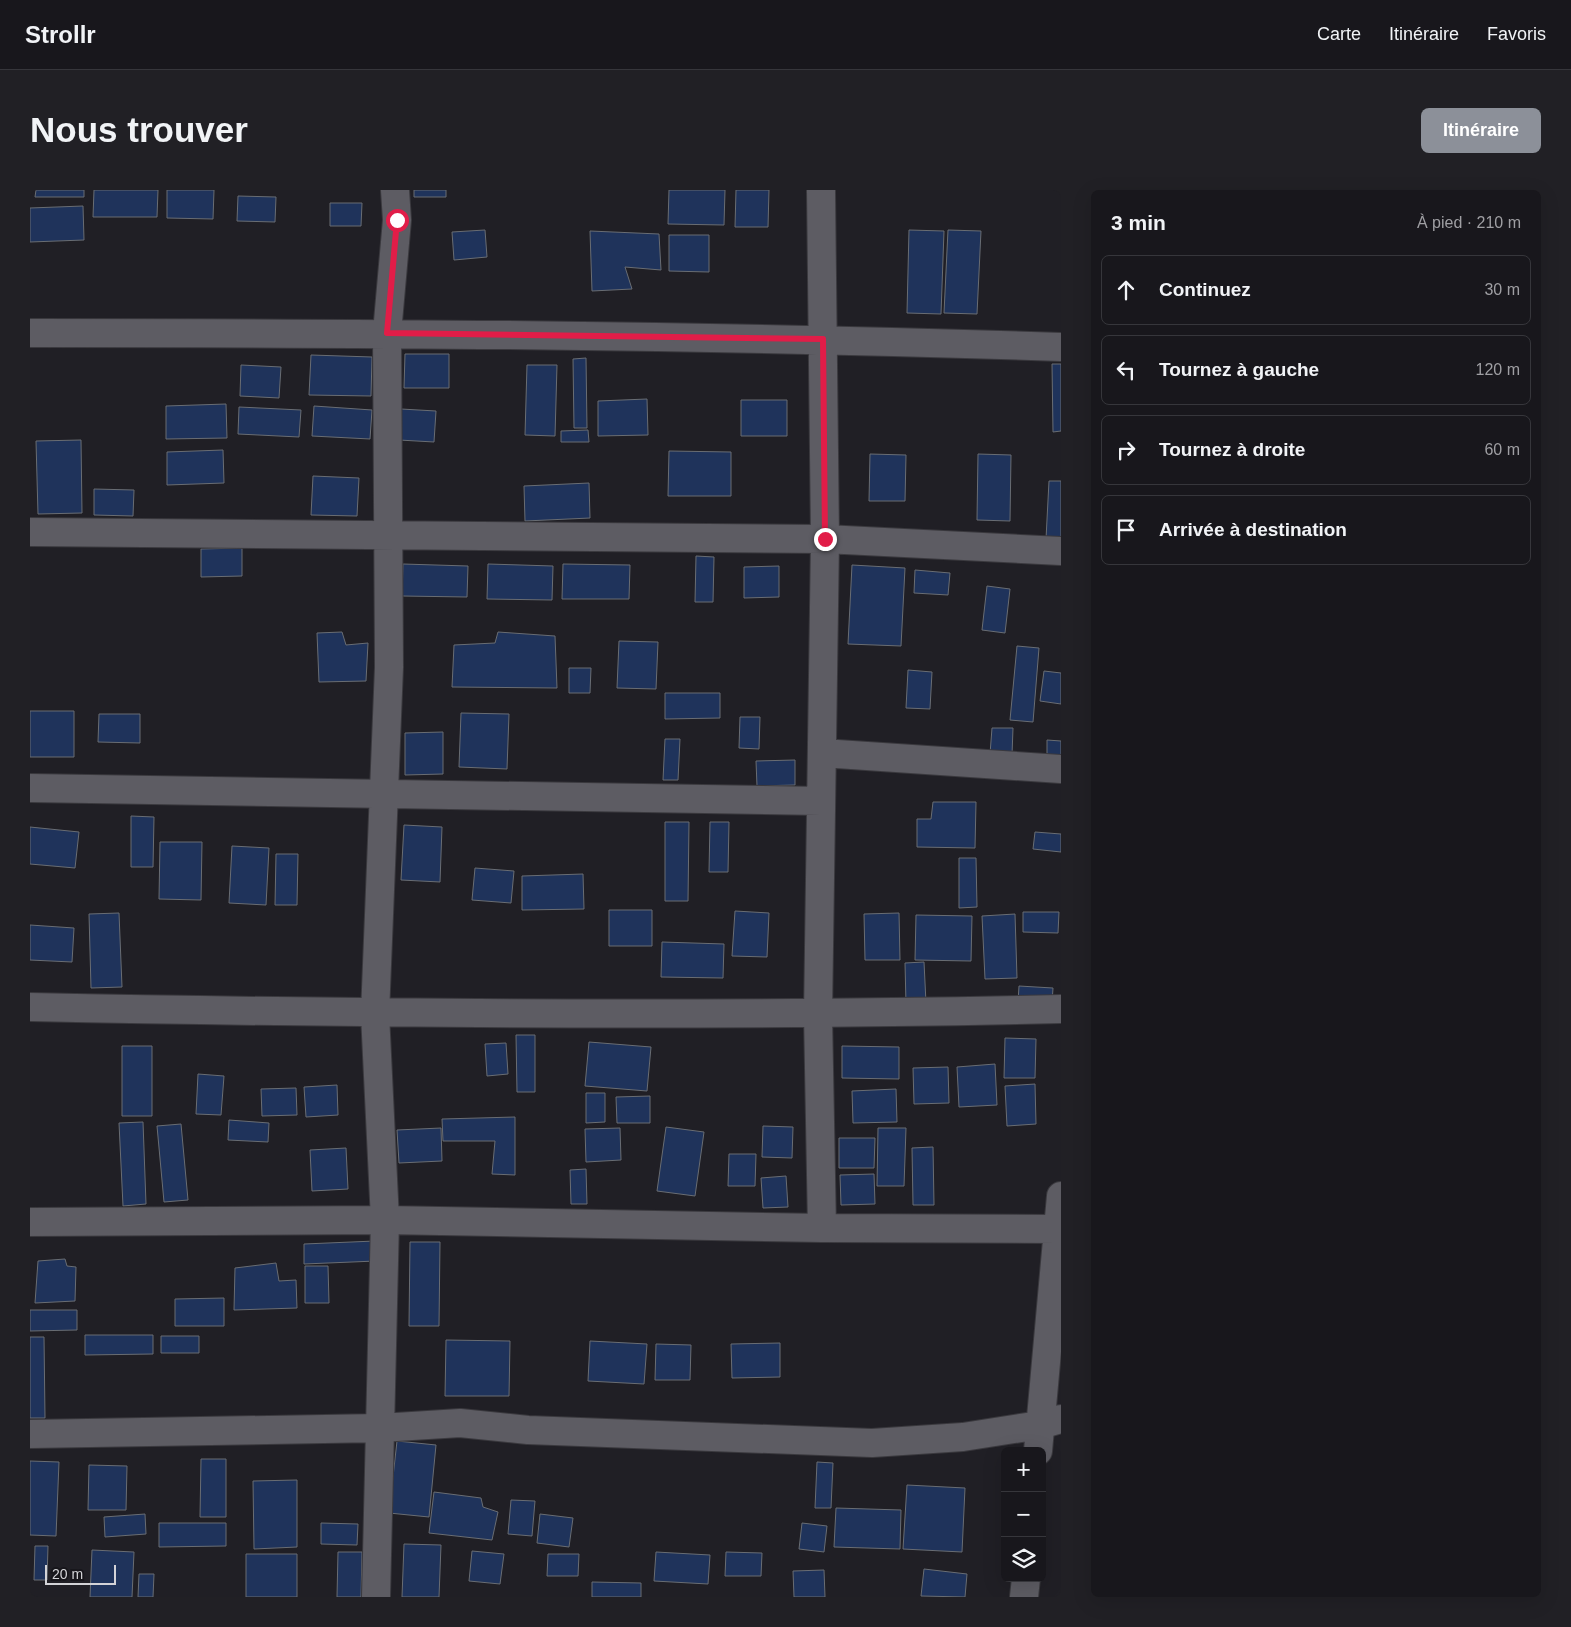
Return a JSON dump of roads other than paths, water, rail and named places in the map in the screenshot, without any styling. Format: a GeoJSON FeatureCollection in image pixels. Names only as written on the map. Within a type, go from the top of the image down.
{"type":"FeatureCollection","features":[{"type":"Feature","properties":{"kind":"street"},"geometry":{"type":"LineString","coordinates":[[376,1597],[385,1220],[376,1014],[385,795],[390,533],[387,333],[397,220],[395,190]]}},
{"type":"Feature","properties":{"kind":"street"},"geometry":{"type":"LineString","coordinates":[[821,190],[825,539],[818,1015],[822,1228]]}},
{"type":"Feature","properties":{"kind":"street"},"geometry":{"type":"LineString","coordinates":[[30,333],[387,333],[823,339],[1061,347]]}},
{"type":"Feature","properties":{"kind":"street"},"geometry":{"type":"LineString","coordinates":[[30,532],[390,533],[825,539],[1061,551]]}},
{"type":"Feature","properties":{"kind":"street"},"geometry":{"type":"LineString","coordinates":[[822,754],[1061,769]]}},
{"type":"Feature","properties":{"kind":"street"},"geometry":{"type":"LineString","coordinates":[[30,788],[821,802]]}},
{"type":"Feature","properties":{"kind":"street"},"geometry":{"type":"LineString","coordinates":[[30,1007],[376,1014],[818,1015],[1061,1009]]}},
{"type":"Feature","properties":{"kind":"street"},"geometry":{"type":"LineString","coordinates":[[30,1434],[380,1428],[460,1423],[528,1430],[872,1443],[1047,1432],[1061,1196]]}},
{"type":"Feature","properties":{"kind":"street"},"geometry":{"type":"LineString","coordinates":[[30,1222],[385,1220],[822,1228],[1058,1230]]}},
{"type":"Feature","properties":{"kind":"street"},"geometry":{"type":"LineString","coordinates":[[1024,1597],[1026,1582]]}}]}
